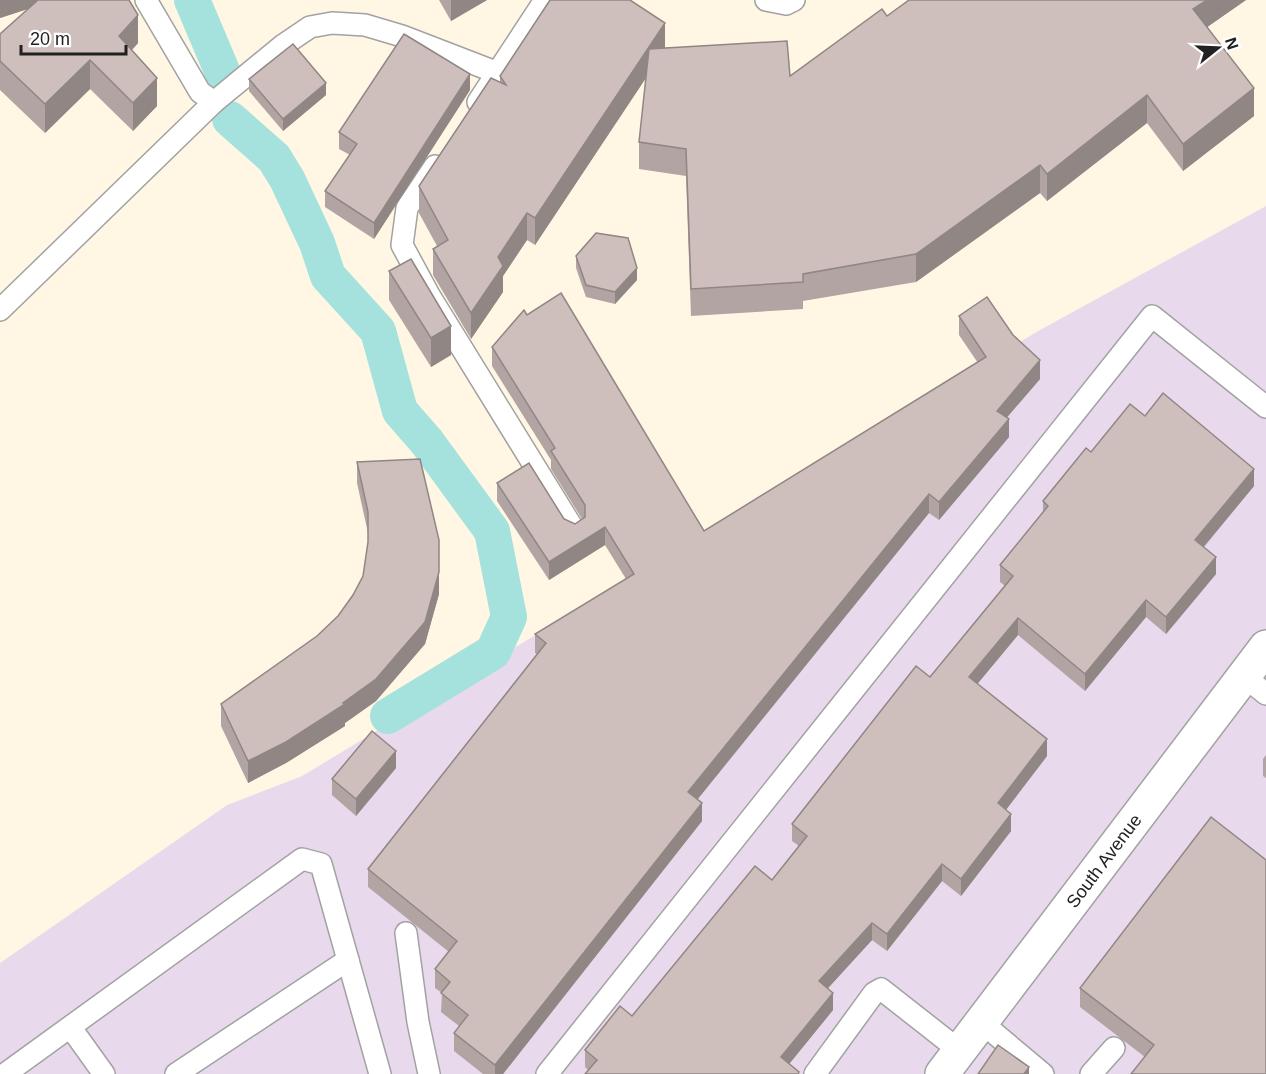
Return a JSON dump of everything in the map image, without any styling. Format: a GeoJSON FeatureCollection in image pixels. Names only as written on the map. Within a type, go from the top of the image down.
{"type":"FeatureCollection","features":[{"type":"Feature","properties":{"kind":"street","name":"South Avenue"},"geometry":{"type":"LineString","coordinates":[[951,1062],[1255,685],[1266,647]]}},
{"type":"Feature","properties":{"kind":"lane"},"geometry":{"type":"LineString","coordinates":[[146,0],[200,92],[214,102]]}},
{"type":"Feature","properties":{"kind":"lane"},"geometry":{"type":"LineString","coordinates":[[465,121],[545,0]]}},
{"type":"Feature","properties":{"kind":"lane"},"geometry":{"type":"LineString","coordinates":[[766,0],[786,4],[794,0]]}},
{"type":"Feature","properties":{"kind":"lane"},"geometry":{"type":"LineString","coordinates":[[0,310],[214,102],[310,27],[332,23],[353,23],[402,36],[498,73]]}},
{"type":"Feature","properties":{"kind":"lane"},"geometry":{"type":"LineString","coordinates":[[446,150],[407,208],[402,245],[429,295],[574,530]]}},
{"type":"Feature","properties":{"kind":"lane"},"geometry":{"type":"LineString","coordinates":[[547,1074],[1152,316],[1266,406]]}},
{"type":"Feature","properties":{"kind":"lane"},"geometry":{"type":"LineString","coordinates":[[5,1074],[302,859],[321,864],[380,1074]]}},
{"type":"Feature","properties":{"kind":"lane"},"geometry":{"type":"LineString","coordinates":[[406,933],[418,1022],[429,1074]]}},
{"type":"Feature","properties":{"kind":"lane"},"geometry":{"type":"LineString","coordinates":[[176,1074],[348,960]]}},
{"type":"Feature","properties":{"kind":"lane"},"geometry":{"type":"LineString","coordinates":[[815,1074],[874,993],[881,989],[951,1062]]}},
{"type":"Feature","properties":{"kind":"lane"},"geometry":{"type":"LineString","coordinates":[[981,1022],[1043,1074]]}},
{"type":"Feature","properties":{"kind":"lane"},"geometry":{"type":"LineString","coordinates":[[71,1028],[104,1074]]}},
{"type":"Feature","properties":{"kind":"lane"},"geometry":{"type":"LineString","coordinates":[[1091,1074],[1113,1048]]}},
{"type":"Feature","properties":{"kind":"shaded area"},"geometry":{"type":"Polygon","coordinates":[[[0,0],[1266,0],[1266,206],[1038,331],[302,776],[227,805],[0,963],[0,0]]]}},
{"type":"Feature","properties":{"kind":"shaded area"},"geometry":{"type":"Polygon","coordinates":[[[1266,206],[1266,1074],[0,1074],[0,963],[227,805],[302,776],[1038,331],[1266,206]]]}},
{"type":"Feature","properties":{"kind":"building"},"geometry":{"type":"Polygon","coordinates":[[[38,0],[129,0],[138,15],[119,36],[157,78],[133,103],[90,60],[45,104],[0,61],[0,34],[38,0]]]}},
{"type":"Feature","properties":{"kind":"building"},"geometry":{"type":"Polygon","coordinates":[[[550,0],[630,0],[665,23],[535,218],[527,213],[498,257],[503,266],[471,313],[433,249],[448,240],[419,186],[491,78],[506,85],[500,76],[550,0]]]}},
{"type":"Feature","properties":{"kind":"building"},"geometry":{"type":"Polygon","coordinates":[[[909,0],[1207,0],[1193,9],[1254,88],[1183,144],[1147,95],[1047,174],[1040,165],[916,254],[803,274],[803,282],[691,289],[686,149],[639,142],[649,49],[787,41],[790,76],[882,9],[887,16],[909,0]]]}},
{"type":"Feature","properties":{"kind":"building"},"geometry":{"type":"Polygon","coordinates":[[[404,34],[470,74],[374,223],[325,191],[357,144],[339,132],[404,34]]]}},
{"type":"Feature","properties":{"kind":"building"},"geometry":{"type":"Polygon","coordinates":[[[293,44],[326,83],[283,119],[249,79],[293,44]]]}},
{"type":"Feature","properties":{"kind":"building"},"geometry":{"type":"Polygon","coordinates":[[[596,233],[628,238],[637,268],[615,292],[586,285],[576,256],[596,233]]]}},
{"type":"Feature","properties":{"kind":"building"},"geometry":{"type":"Polygon","coordinates":[[[411,259],[451,326],[431,338],[389,271],[411,259]]]}},
{"type":"Feature","properties":{"kind":"building"},"geometry":{"type":"Polygon","coordinates":[[[561,293],[704,531],[986,357],[959,316],[987,297],[1013,335],[1040,360],[997,411],[1009,419],[939,502],[929,494],[688,792],[702,803],[495,1065],[454,1033],[468,1015],[441,993],[450,982],[435,969],[457,941],[368,869],[546,643],[535,634],[634,574],[605,527],[549,562],[497,483],[529,463],[564,519],[575,524],[585,517],[585,505],[551,451],[555,448],[492,347],[524,310],[527,315],[561,293]]]}},
{"type":"Feature","properties":{"kind":"building"},"geometry":{"type":"Polygon","coordinates":[[[1163,393],[1254,469],[1195,540],[1216,557],[1166,617],[1146,600],[1085,674],[1018,618],[969,677],[1047,739],[998,803],[1011,814],[961,879],[942,864],[887,934],[872,923],[819,981],[833,993],[781,1057],[799,1072],[798,1074],[585,1074],[597,1060],[585,1050],[620,1006],[632,1016],[755,866],[772,880],[807,836],[792,824],[916,666],[930,677],[1013,576],[1000,565],[1048,506],[1043,501],[1086,448],[1091,452],[1130,404],[1145,416],[1163,393]]]}},
{"type":"Feature","properties":{"kind":"building"},"geometry":{"type":"Polygon","coordinates":[[[420,459],[439,540],[439,572],[425,622],[376,679],[343,703],[345,704],[286,742],[248,761],[221,704],[317,636],[338,616],[353,595],[363,576],[368,542],[368,512],[357,462],[420,459]]]}},
{"type":"Feature","properties":{"kind":"building"},"geometry":{"type":"Polygon","coordinates":[[[372,731],[396,751],[356,799],[332,779],[372,731]]]}},
{"type":"Feature","properties":{"kind":"building"},"geometry":{"type":"Polygon","coordinates":[[[1211,817],[1266,860],[1266,1074],[1131,1074],[1154,1045],[1080,988],[1211,817]]]}},
{"type":"Feature","properties":{"kind":"building"},"geometry":{"type":"Polygon","coordinates":[[[998,1045],[1029,1067],[1024,1074],[978,1074],[998,1045]]]}},
{"type":"Feature","properties":{"kind":"waterway"},"geometry":{"type":"LineString","coordinates":[[192,0],[222,71]]}},
{"type":"Feature","properties":{"kind":"waterway"},"geometry":{"type":"LineString","coordinates":[[230,119],[274,158],[287,179],[317,243],[328,276],[378,331],[400,411],[427,442],[492,531],[509,617],[493,652],[388,716]]}}]}
